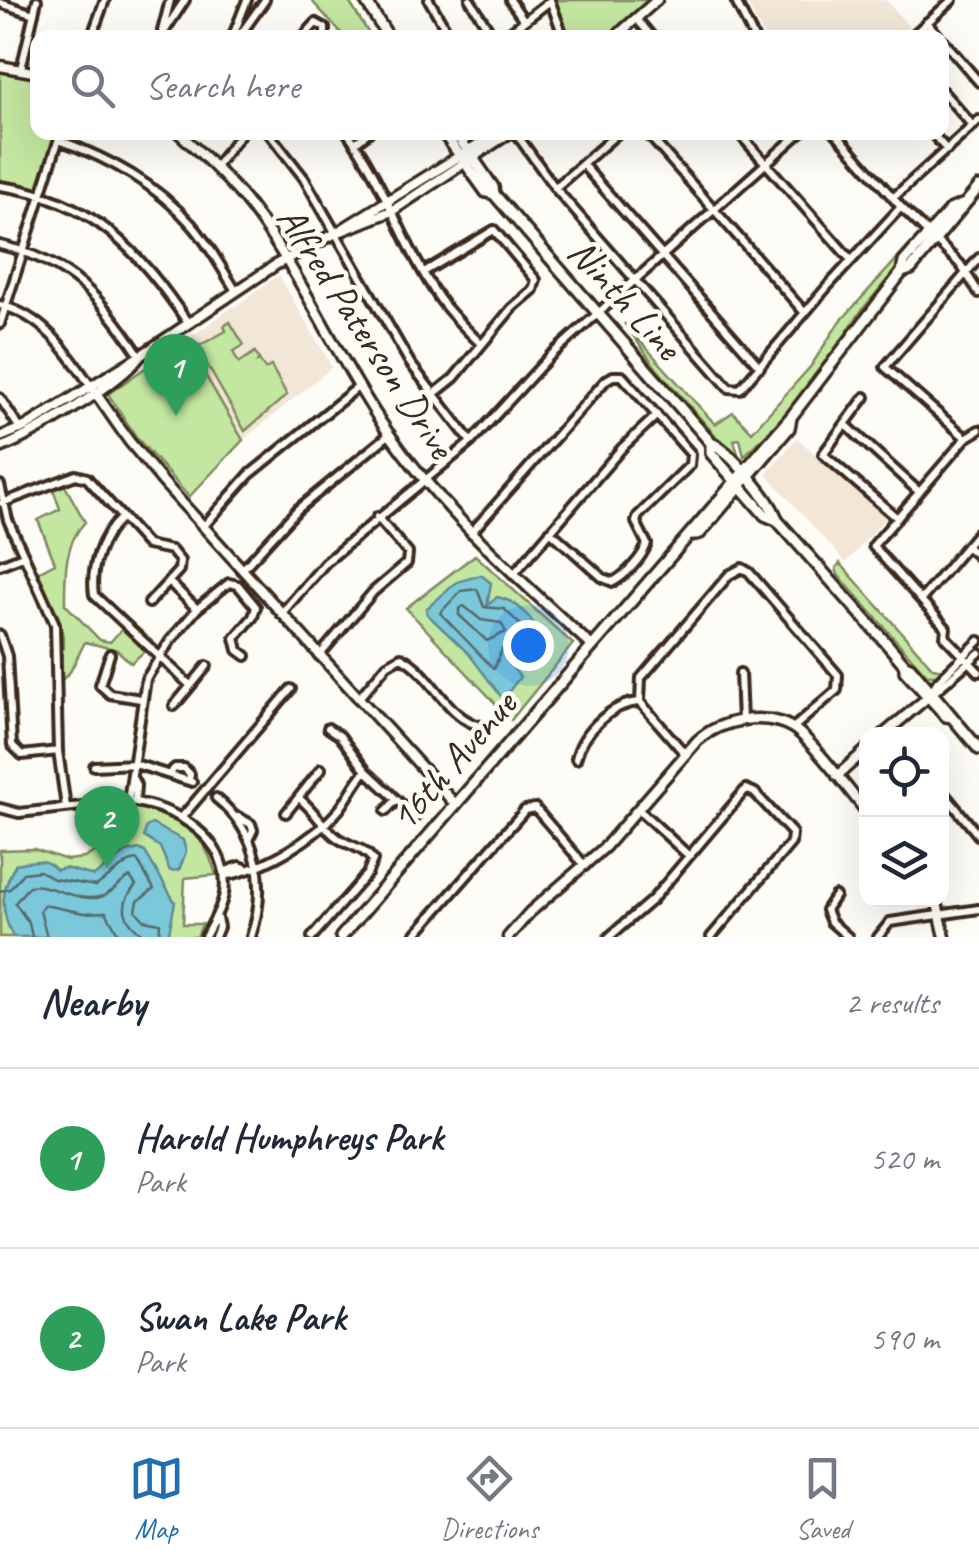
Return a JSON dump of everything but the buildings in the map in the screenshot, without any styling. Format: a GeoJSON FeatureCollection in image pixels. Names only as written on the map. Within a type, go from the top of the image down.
{"type":"FeatureCollection","features":[{"type":"Feature","properties":{"kind":"main road"},"geometry":{"type":"LineString","coordinates":[[365,0],[384,30]]}},
{"type":"Feature","properties":{"kind":"main road","name":"Ninth Line"},"geometry":{"type":"LineString","coordinates":[[450,140],[711,443],[720,446],[741,479],[774,508],[776,520],[906,671],[931,693],[946,716],[979,749]]}},
{"type":"Feature","properties":{"kind":"main road","name":"Ninth Line"},"geometry":{"type":"LineString","coordinates":[[459,140],[466,157]]}},
{"type":"Feature","properties":{"kind":"main road","name":"16th Avenue"},"geometry":{"type":"LineString","coordinates":[[341,937],[692,528],[741,479],[902,272],[904,262],[933,237],[950,210],[962,205],[979,187]]}},
{"type":"Feature","properties":{"kind":"street"},"geometry":{"type":"LineString","coordinates":[[30,30],[37,0]]}},
{"type":"Feature","properties":{"kind":"street"},"geometry":{"type":"LineString","coordinates":[[94,30],[104,0]]}},
{"type":"Feature","properties":{"kind":"street"},"geometry":{"type":"LineString","coordinates":[[162,30],[170,0]]}},
{"type":"Feature","properties":{"kind":"street"},"geometry":{"type":"LineString","coordinates":[[164,30],[185,0]]}},
{"type":"Feature","properties":{"kind":"street"},"geometry":{"type":"LineString","coordinates":[[242,30],[264,0]]}},
{"type":"Feature","properties":{"kind":"street"},"geometry":{"type":"LineString","coordinates":[[429,0],[446,30]]}},
{"type":"Feature","properties":{"kind":"street"},"geometry":{"type":"LineString","coordinates":[[470,0],[492,30]]}},
{"type":"Feature","properties":{"kind":"street"},"geometry":{"type":"LineString","coordinates":[[510,0],[523,19]]}},
{"type":"Feature","properties":{"kind":"street"},"geometry":{"type":"LineString","coordinates":[[509,30],[550,0],[558,30]]}},
{"type":"Feature","properties":{"kind":"street"},"geometry":{"type":"LineString","coordinates":[[623,30],[657,0]]}},
{"type":"Feature","properties":{"kind":"street"},"geometry":{"type":"LineString","coordinates":[[735,0],[750,30]]}},
{"type":"Feature","properties":{"kind":"street"},"geometry":{"type":"LineString","coordinates":[[918,30],[952,0]]}},
{"type":"Feature","properties":{"kind":"street"},"geometry":{"type":"LineString","coordinates":[[0,3],[34,14]]}},
{"type":"Feature","properties":{"kind":"street"},"geometry":{"type":"LineString","coordinates":[[246,4],[255,14]]}},
{"type":"Feature","properties":{"kind":"street"},"geometry":{"type":"LineString","coordinates":[[238,30],[246,4]]}},
{"type":"Feature","properties":{"kind":"street"},"geometry":{"type":"LineString","coordinates":[[636,18],[646,30]]}},
{"type":"Feature","properties":{"kind":"street"},"geometry":{"type":"LineString","coordinates":[[927,22],[934,30]]}},
{"type":"Feature","properties":{"kind":"street"},"geometry":{"type":"LineString","coordinates":[[21,69],[30,31]]}},
{"type":"Feature","properties":{"kind":"street"},"geometry":{"type":"LineString","coordinates":[[949,47],[979,82]]}},
{"type":"Feature","properties":{"kind":"street"},"geometry":{"type":"LineString","coordinates":[[0,66],[30,71]]}},
{"type":"Feature","properties":{"kind":"street"},"geometry":{"type":"LineString","coordinates":[[893,198],[976,123],[949,98]]}},
{"type":"Feature","properties":{"kind":"street"},"geometry":{"type":"LineString","coordinates":[[0,324],[59,140]]}},
{"type":"Feature","properties":{"kind":"street"},"geometry":{"type":"LineString","coordinates":[[68,140],[141,179],[191,224],[236,291]]}},
{"type":"Feature","properties":{"kind":"street","name":"Alfred Paterson Drive"},"geometry":{"type":"LineString","coordinates":[[187,140],[216,166],[254,211],[358,387],[424,480],[513,575],[592,646]]}},
{"type":"Feature","properties":{"kind":"street"},"geometry":{"type":"LineString","coordinates":[[216,166],[236,140]]}},
{"type":"Feature","properties":{"kind":"street"},"geometry":{"type":"LineString","coordinates":[[274,140],[304,178],[410,362],[471,442]]}},
{"type":"Feature","properties":{"kind":"street"},"geometry":{"type":"LineString","coordinates":[[353,140],[424,272],[452,316],[481,344]]}},
{"type":"Feature","properties":{"kind":"street"},"geometry":{"type":"LineString","coordinates":[[355,143],[359,140]]}},
{"type":"Feature","properties":{"kind":"street"},"geometry":{"type":"LineString","coordinates":[[466,157],[488,140]]}},
{"type":"Feature","properties":{"kind":"street"},"geometry":{"type":"LineString","coordinates":[[0,448],[284,259],[390,206],[498,140]]}},
{"type":"Feature","properties":{"kind":"street"},"geometry":{"type":"LineString","coordinates":[[519,140],[729,388],[740,389],[901,207]]}},
{"type":"Feature","properties":{"kind":"street"},"geometry":{"type":"LineString","coordinates":[[556,188],[610,140]]}},
{"type":"Feature","properties":{"kind":"street"},"geometry":{"type":"LineString","coordinates":[[653,140],[805,313]]}},
{"type":"Feature","properties":{"kind":"street"},"geometry":{"type":"LineString","coordinates":[[745,140],[851,260]]}},
{"type":"Feature","properties":{"kind":"street"},"geometry":{"type":"LineString","coordinates":[[281,614],[326,562],[471,442],[550,356],[792,140]]}},
{"type":"Feature","properties":{"kind":"street"},"geometry":{"type":"LineString","coordinates":[[842,140],[967,273],[979,293]]}},
{"type":"Feature","properties":{"kind":"street"},"geometry":{"type":"LineString","coordinates":[[939,140],[947,150]]}},
{"type":"Feature","properties":{"kind":"street"},"geometry":{"type":"LineString","coordinates":[[583,165],[760,367]]}},
{"type":"Feature","properties":{"kind":"street"},"geometry":{"type":"LineString","coordinates":[[0,186],[42,195],[80,211],[128,245],[160,281],[188,323]]}},
{"type":"Feature","properties":{"kind":"street"},"geometry":{"type":"LineString","coordinates":[[424,272],[494,230],[536,280],[533,290],[512,308],[454,378],[434,394]]}},
{"type":"Feature","properties":{"kind":"street"},"geometry":{"type":"LineString","coordinates":[[0,245],[24,250],[61,267],[92,293],[140,356]]}},
{"type":"Feature","properties":{"kind":"street"},"geometry":{"type":"LineString","coordinates":[[966,438],[884,368],[979,258]]}},
{"type":"Feature","properties":{"kind":"street"},"geometry":{"type":"LineString","coordinates":[[3,306],[42,325],[69,355],[129,440],[203,527],[455,804]]}},
{"type":"Feature","properties":{"kind":"street"},"geometry":{"type":"LineString","coordinates":[[471,533],[606,380],[619,376],[626,379],[691,454],[687,470],[638,516],[636,522],[647,544],[644,552],[613,582],[550,531]]}},
{"type":"Feature","properties":{"kind":"street"},"geometry":{"type":"LineString","coordinates":[[203,527],[249,475],[358,387]]}},
{"type":"Feature","properties":{"kind":"street"},"geometry":{"type":"LineString","coordinates":[[865,397],[823,454],[896,518]]}},
{"type":"Feature","properties":{"kind":"street"},"geometry":{"type":"LineString","coordinates":[[0,398],[23,434]]}},
{"type":"Feature","properties":{"kind":"street"},"geometry":{"type":"LineString","coordinates":[[513,575],[622,448],[658,415]]}},
{"type":"Feature","properties":{"kind":"street"},"geometry":{"type":"LineString","coordinates":[[846,425],[918,491]]}},
{"type":"Feature","properties":{"kind":"street"},"geometry":{"type":"LineString","coordinates":[[979,430],[966,438],[873,546],[946,628],[944,637],[979,672]]}},
{"type":"Feature","properties":{"kind":"street"},"geometry":{"type":"LineString","coordinates":[[0,437],[23,434]]}},
{"type":"Feature","properties":{"kind":"street"},"geometry":{"type":"LineString","coordinates":[[242,570],[298,510],[390,434]]}},
{"type":"Feature","properties":{"kind":"street"},"geometry":{"type":"LineString","coordinates":[[1,503],[82,475],[147,545],[171,550],[177,556],[180,566],[149,604]]}},
{"type":"Feature","properties":{"kind":"street"},"geometry":{"type":"LineString","coordinates":[[0,485],[1,503],[55,624],[58,751],[66,807]]}},
{"type":"Feature","properties":{"kind":"street"},"geometry":{"type":"LineString","coordinates":[[121,518],[107,530],[102,541],[92,580],[94,595],[190,686]]}},
{"type":"Feature","properties":{"kind":"street"},"geometry":{"type":"LineString","coordinates":[[320,656],[374,592],[407,563],[408,553],[377,518]]}},
{"type":"Feature","properties":{"kind":"street"},"geometry":{"type":"LineString","coordinates":[[921,600],[979,531]]}},
{"type":"Feature","properties":{"kind":"street"},"geometry":{"type":"LineString","coordinates":[[966,546],[979,558]]}},
{"type":"Feature","properties":{"kind":"street"},"geometry":{"type":"LineString","coordinates":[[0,565],[23,556]]}},
{"type":"Feature","properties":{"kind":"street"},"geometry":{"type":"LineString","coordinates":[[686,755],[640,702],[641,678],[729,575],[742,568],[838,675],[837,690],[794,728]]}},
{"type":"Feature","properties":{"kind":"street"},"geometry":{"type":"LineString","coordinates":[[168,582],[198,609]]}},
{"type":"Feature","properties":{"kind":"street"},"geometry":{"type":"LineString","coordinates":[[132,801],[146,678],[198,609],[226,584],[238,585],[256,607],[235,638],[238,650],[246,656]]}},
{"type":"Feature","properties":{"kind":"street"},"geometry":{"type":"LineString","coordinates":[[0,635],[7,656],[12,745],[22,755],[58,751]]}},
{"type":"Feature","properties":{"kind":"street"},"geometry":{"type":"LineString","coordinates":[[892,727],[968,659],[979,641]]}},
{"type":"Feature","properties":{"kind":"street"},"geometry":{"type":"LineString","coordinates":[[110,654],[100,685],[110,694],[141,699]]}},
{"type":"Feature","properties":{"kind":"street"},"geometry":{"type":"LineString","coordinates":[[968,659],[979,654]]}},
{"type":"Feature","properties":{"kind":"street"},"geometry":{"type":"LineString","coordinates":[[358,699],[387,665],[401,657],[422,674],[462,720],[484,727]]}},
{"type":"Feature","properties":{"kind":"street"},"geometry":{"type":"LineString","coordinates":[[174,706],[207,666]]}},
{"type":"Feature","properties":{"kind":"street"},"geometry":{"type":"LineString","coordinates":[[740,672],[742,721]]}},
{"type":"Feature","properties":{"kind":"street"},"geometry":{"type":"LineString","coordinates":[[182,817],[291,689]]}},
{"type":"Feature","properties":{"kind":"street"},"geometry":{"type":"LineString","coordinates":[[576,759],[579,747],[608,714],[625,702],[640,702]]}},
{"type":"Feature","properties":{"kind":"street"},"geometry":{"type":"LineString","coordinates":[[508,937],[530,912],[586,866],[712,728],[742,721],[772,722],[794,728],[859,802]]}},
{"type":"Feature","properties":{"kind":"street"},"geometry":{"type":"LineString","coordinates":[[328,728],[415,817]]}},
{"type":"Feature","properties":{"kind":"street"},"geometry":{"type":"LineString","coordinates":[[838,776],[859,756]]}},
{"type":"Feature","properties":{"kind":"street"},"geometry":{"type":"LineString","coordinates":[[94,766],[134,764],[191,781]]}},
{"type":"Feature","properties":{"kind":"street"},"geometry":{"type":"LineString","coordinates":[[286,813],[322,768]]}},
{"type":"Feature","properties":{"kind":"street"},"geometry":{"type":"LineString","coordinates":[[224,872],[228,875],[301,844],[337,813],[366,771]]}},
{"type":"Feature","properties":{"kind":"street"},"geometry":{"type":"LineString","coordinates":[[610,937],[652,900],[746,790],[755,793],[792,832],[788,846],[710,937]]}},
{"type":"Feature","properties":{"kind":"street"},"geometry":{"type":"LineString","coordinates":[[216,798],[237,817],[257,864],[260,896],[255,936]]}},
{"type":"Feature","properties":{"kind":"street"},"geometry":{"type":"LineString","coordinates":[[300,799],[315,810],[339,839],[370,855],[372,866],[312,937]]}},
{"type":"Feature","properties":{"kind":"street"},"geometry":{"type":"LineString","coordinates":[[386,812],[396,800]]}},
{"type":"Feature","properties":{"kind":"street"},"geometry":{"type":"LineString","coordinates":[[949,800],[979,836]]}},
{"type":"Feature","properties":{"kind":"street"},"geometry":{"type":"LineString","coordinates":[[0,808],[18,814],[132,801],[182,817],[212,844],[224,872],[224,896],[206,937]]}},
{"type":"Feature","properties":{"kind":"street"},"geometry":{"type":"LineString","coordinates":[[413,937],[524,810],[536,808],[586,866]]}},
{"type":"Feature","properties":{"kind":"street"},"geometry":{"type":"LineString","coordinates":[[638,809],[688,855]]}},
{"type":"Feature","properties":{"kind":"street"},"geometry":{"type":"LineString","coordinates":[[836,896],[826,910],[831,922],[848,937]]}},
{"type":"Feature","properties":{"kind":"street"},"geometry":{"type":"LineString","coordinates":[[938,907],[946,937]]}},
{"type":"Feature","properties":{"kind":"street"},"geometry":{"type":"LineString","coordinates":[[878,937],[890,922],[979,909]]}},
{"type":"Feature","properties":{"kind":"street"},"geometry":{"type":"LineString","coordinates":[[215,937],[217,917]]}},
{"type":"Feature","properties":{"kind":"shaded area"},"geometry":{"type":"Polygon","coordinates":[[[745,0],[886,0],[909,27],[906,30],[761,30],[745,0]]]}},
{"type":"Feature","properties":{"kind":"shaded area"},"geometry":{"type":"Polygon","coordinates":[[[279,275],[332,367],[243,440],[186,340],[279,275]]]}},
{"type":"Feature","properties":{"kind":"shaded area"},"geometry":{"type":"Polygon","coordinates":[[[797,438],[886,517],[846,563],[766,474],[797,438]]]}},
{"type":"Feature","properties":{"kind":"green space"},"geometry":{"type":"Polygon","coordinates":[[[311,0],[348,0],[367,30],[339,30],[311,0]]]}},
{"type":"Feature","properties":{"kind":"green space"},"geometry":{"type":"Polygon","coordinates":[[[554,0],[648,0],[613,30],[565,30],[554,0]]]}},
{"type":"Feature","properties":{"kind":"green space"},"geometry":{"type":"Polygon","coordinates":[[[0,70],[30,77],[30,140],[55,140],[39,190],[0,183],[0,70]]]}},
{"type":"Feature","properties":{"kind":"green space"},"geometry":{"type":"Polygon","coordinates":[[[915,239],[917,244],[862,310],[800,401],[744,456],[740,439],[734,440],[739,457],[732,454],[657,369],[624,323],[715,424],[733,412],[752,432],[811,366],[838,324],[915,239]]]}},
{"type":"Feature","properties":{"kind":"green space"},"geometry":{"type":"Polygon","coordinates":[[[230,322],[244,345],[233,352],[239,363],[255,352],[257,362],[265,369],[271,366],[287,395],[245,431],[197,347],[226,331],[224,326],[230,322]]]}},
{"type":"Feature","properties":{"kind":"green space"},"geometry":{"type":"Polygon","coordinates":[[[185,340],[243,440],[189,497],[137,438],[108,394],[185,340]]]}},
{"type":"Feature","properties":{"kind":"green space"},"geometry":{"type":"Polygon","coordinates":[[[64,484],[85,522],[69,550],[65,604],[100,640],[110,642],[123,628],[145,651],[131,663],[117,650],[85,642],[70,672],[59,683],[62,633],[38,572],[55,563],[38,520],[60,509],[53,489],[64,484]]]}},
{"type":"Feature","properties":{"kind":"green space"},"geometry":{"type":"Polygon","coordinates":[[[475,555],[573,644],[511,720],[406,608],[475,555]]]}},
{"type":"Feature","properties":{"kind":"green space"},"geometry":{"type":"Polygon","coordinates":[[[840,563],[933,668],[942,670],[927,675],[838,575],[836,568],[840,563]]]}},
{"type":"Feature","properties":{"kind":"green space"},"geometry":{"type":"Polygon","coordinates":[[[125,806],[171,816],[203,845],[216,875],[185,878],[183,924],[202,924],[197,937],[0,937],[0,850],[34,849],[67,860],[84,858],[130,831],[125,806]]]}},
{"type":"Feature","properties":{"kind":"water"},"geometry":{"type":"Polygon","coordinates":[[[481,575],[491,583],[487,606],[497,597],[515,604],[535,626],[541,653],[547,647],[545,655],[539,655],[531,665],[518,656],[508,657],[520,677],[503,699],[469,654],[426,609],[457,582],[481,575]]]}},
{"type":"Feature","properties":{"kind":"water"},"geometry":{"type":"Polygon","coordinates":[[[152,824],[183,840],[186,852],[179,870],[170,871],[160,847],[144,837],[146,827],[152,824]]]}},
{"type":"Feature","properties":{"kind":"water"},"geometry":{"type":"Polygon","coordinates":[[[126,852],[145,852],[175,902],[168,937],[13,937],[4,900],[16,864],[43,862],[56,870],[65,868],[94,876],[126,852]]]}},
{"type":"Feature","properties":{"kind":"place","name":"Harold Humphreys Park"},"geometry":{"type":"Point","coordinates":[176,416]}},
{"type":"Feature","properties":{"kind":"place","name":"Swan Lake Park"},"geometry":{"type":"Point","coordinates":[107,868]}}]}
